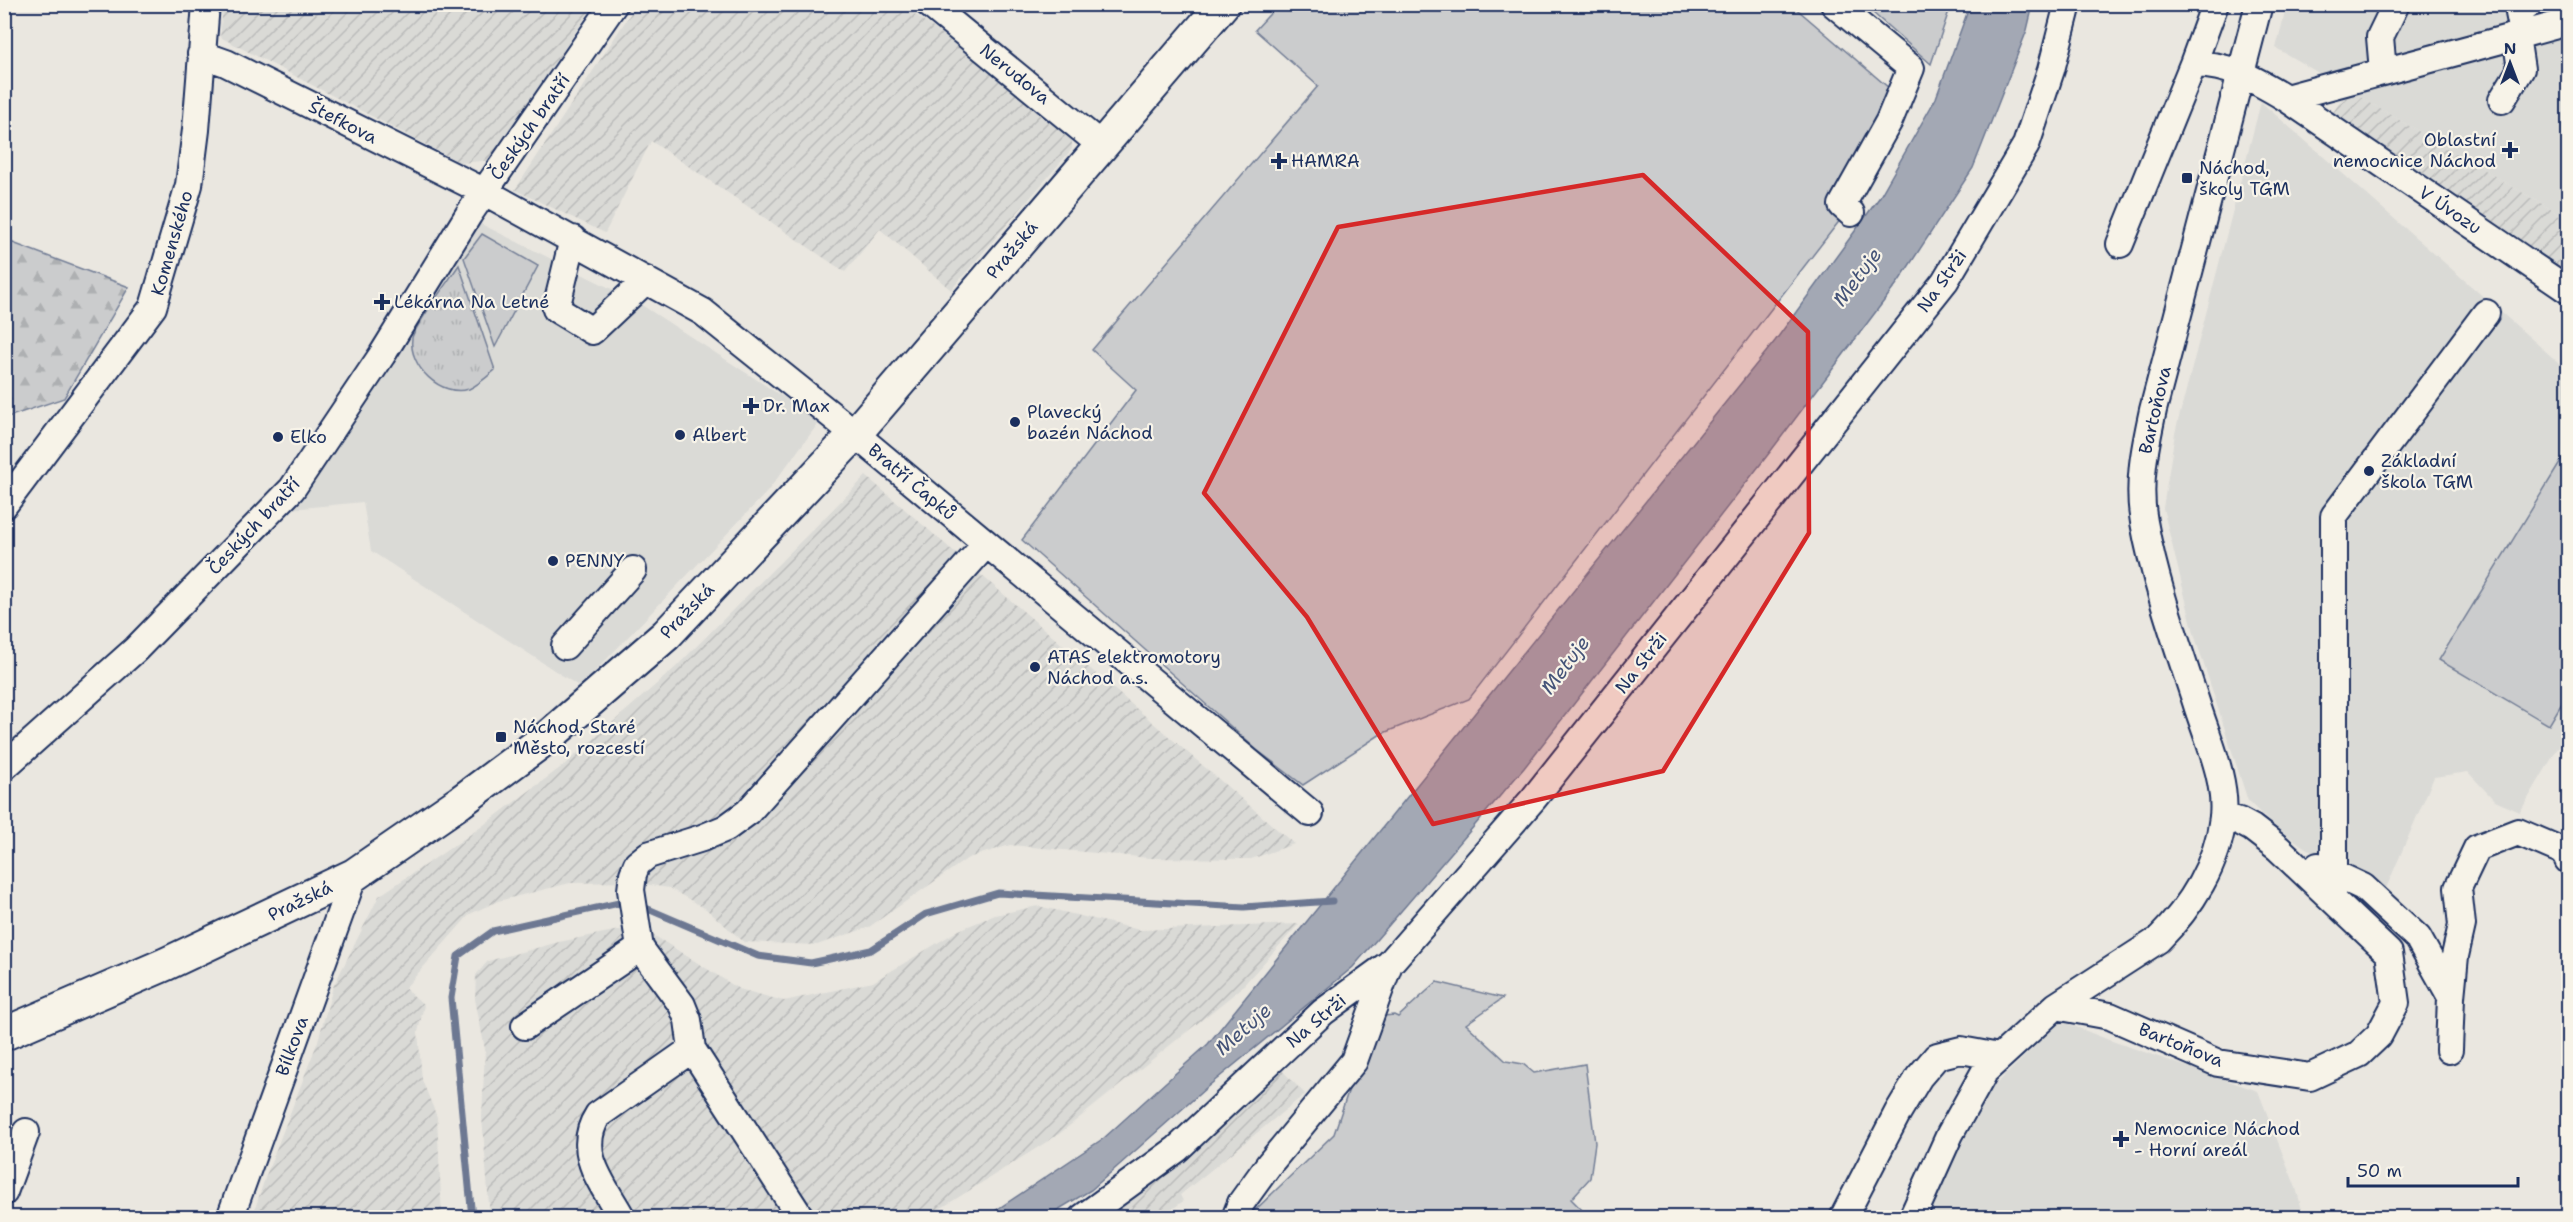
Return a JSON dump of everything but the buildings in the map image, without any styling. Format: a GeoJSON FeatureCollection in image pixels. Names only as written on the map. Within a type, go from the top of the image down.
{"type":"FeatureCollection","features":[{"type":"Feature","properties":{"kind":"main road","name":"Pražská"},"geometry":{"type":"LineString","coordinates":[[4,1034],[166,964],[354,875],[460,802],[549,736],[666,635],[855,434],[1223,4]]}},
{"type":"Feature","properties":{"kind":"street","name":"Komenského"},"geometry":{"type":"LineString","coordinates":[[4,505],[153,308],[189,185],[196,130],[206,4]]}},
{"type":"Feature","properties":{"kind":"street","name":"Českých bratří"},"geometry":{"type":"LineString","coordinates":[[4,767],[135,650],[292,489],[382,355],[458,231],[614,4]]}},
{"type":"Feature","properties":{"kind":"street","name":"Nerudova"},"geometry":{"type":"LineString","coordinates":[[929,4],[1101,145]]}},
{"type":"Feature","properties":{"kind":"street"},"geometry":{"type":"LineString","coordinates":[[1834,4],[1911,68],[1889,121],[1842,205],[1851,213]]}},
{"type":"Feature","properties":{"kind":"street","name":"Na Strži"},"geometry":{"type":"LineString","coordinates":[[1082,1218],[1177,1149],[1323,1012],[1389,964],[1534,798],[1945,281],[2026,145],[2051,70],[2068,4]]}},
{"type":"Feature","properties":{"kind":"street"},"geometry":{"type":"LineString","coordinates":[[2120,244],[2193,64],[2214,4]]}},
{"type":"Feature","properties":{"kind":"street","name":"Bartoňova"},"geometry":{"type":"LineString","coordinates":[[1912,1218],[1966,1101],[1985,1071],[2056,1006],[2144,950],[2172,927],[2206,874],[2219,839],[2223,816],[2221,788],[2213,754],[2152,554],[2144,523],[2141,489],[2151,420],[2259,4]]}},
{"type":"Feature","properties":{"kind":"street"},"geometry":{"type":"LineString","coordinates":[[2383,71],[2380,38],[2396,4]]}},
{"type":"Feature","properties":{"kind":"street"},"geometry":{"type":"LineString","coordinates":[[2502,100],[2521,69],[2518,13],[2529,4]]}},
{"type":"Feature","properties":{"kind":"street"},"geometry":{"type":"LineString","coordinates":[[2286,98],[2568,22]]}},
{"type":"Feature","properties":{"kind":"street","name":"Štefkova"},"geometry":{"type":"LineString","coordinates":[[201,54],[226,63],[484,192]]}},
{"type":"Feature","properties":{"kind":"street","name":"V Úvozu"},"geometry":{"type":"LineString","coordinates":[[2193,64],[2213,65],[2241,72],[2286,98],[2568,290]]}},
{"type":"Feature","properties":{"kind":"street","name":"Bratří Čapků"},"geometry":{"type":"LineString","coordinates":[[484,192],[703,312],[855,434],[1310,813]]}},
{"type":"Feature","properties":{"kind":"street"},"geometry":{"type":"LineString","coordinates":[[573,239],[556,309],[592,331],[646,280]]}},
{"type":"Feature","properties":{"kind":"street"},"geometry":{"type":"LineString","coordinates":[[2334,873],[2334,516],[2486,313]]}},
{"type":"Feature","properties":{"kind":"street"},"geometry":{"type":"LineString","coordinates":[[801,1218],[692,1049],[688,1020],[682,1005],[639,943],[632,890],[637,864],[648,855],[726,828],[748,812],[986,544]]}},
{"type":"Feature","properties":{"kind":"street"},"geometry":{"type":"LineString","coordinates":[[565,646],[633,570]]}},
{"type":"Feature","properties":{"kind":"street","name":"Bartoňova"},"geometry":{"type":"LineString","coordinates":[[2056,1006],[2110,1016],[2218,1063],[2310,1077],[2359,1054],[2379,1035],[2396,1003],[2390,953],[2278,848],[2246,824],[2223,816]]}},
{"type":"Feature","properties":{"kind":"street"},"geometry":{"type":"LineString","coordinates":[[2449,1050],[2455,956],[2462,925],[2458,888],[2476,848],[2518,832],[2565,852],[2568,860]]}},
{"type":"Feature","properties":{"kind":"street","name":"Bartoňova"},"geometry":{"type":"LineString","coordinates":[[2278,848],[2363,887],[2418,938],[2451,997]]}},
{"type":"Feature","properties":{"kind":"street","name":"Bílkova"},"geometry":{"type":"LineString","coordinates":[[230,1218],[354,875]]}},
{"type":"Feature","properties":{"kind":"street"},"geometry":{"type":"LineString","coordinates":[[525,1026],[639,943]]}},
{"type":"Feature","properties":{"kind":"street"},"geometry":{"type":"LineString","coordinates":[[1235,1218],[1241,1203],[1270,1163],[1354,1061],[1389,964]]}},
{"type":"Feature","properties":{"kind":"street"},"geometry":{"type":"LineString","coordinates":[[622,1218],[591,1160],[590,1128],[598,1115],[692,1049]]}},
{"type":"Feature","properties":{"kind":"street"},"geometry":{"type":"LineString","coordinates":[[1843,1218],[1909,1094],[1919,1077],[1937,1056],[1961,1050],[1999,1057]]}},
{"type":"Feature","properties":{"kind":"street"},"geometry":{"type":"LineString","coordinates":[[4,1192],[26,1132]]}},
{"type":"Feature","properties":{"kind":"highlighted area"},"geometry":{"type":"Polygon","coordinates":[[[1643,175],[1808,332],[1809,533],[1663,771],[1433,824],[1307,617],[1204,493],[1338,227],[1643,175]]]}},
{"type":"Feature","properties":{"kind":"shaded area"},"geometry":{"type":"Polygon","coordinates":[[[223,5],[593,5],[491,160],[461,163],[220,37],[223,5]]]}},
{"type":"Feature","properties":{"kind":"shaded area"},"geometry":{"type":"Polygon","coordinates":[[[636,5],[903,5],[1072,134],[1072,149],[951,290],[880,229],[845,272],[651,141],[605,233],[515,190],[636,5]]]}},
{"type":"Feature","properties":{"kind":"shaded area","name":"Oblastní nemocnice Náchod"},"geometry":{"type":"Polygon","coordinates":[[[2287,5],[2568,5],[2568,224],[2554,211],[2276,48],[2287,5]]]}},
{"type":"Feature","properties":{"kind":"shaded area"},"geometry":{"type":"Polygon","coordinates":[[[2348,90],[2554,211],[2568,224],[2568,290],[2328,120],[2348,90]]]}},
{"type":"Feature","properties":{"kind":"shaded area","name":"Základní škola TGM"},"geometry":{"type":"Polygon","coordinates":[[[2261,102],[2568,371],[2568,731],[2520,812],[2495,801],[2468,772],[2434,777],[2381,900],[2274,826],[2248,801],[2195,637],[2163,508],[2175,433],[2261,102]]]}},
{"type":"Feature","properties":{"kind":"shaded area"},"geometry":{"type":"Polygon","coordinates":[[[475,221],[634,300],[820,421],[767,492],[580,687],[371,551],[363,502],[281,510],[475,221]]]}},
{"type":"Feature","properties":{"kind":"shaded area"},"geometry":{"type":"Polygon","coordinates":[[[866,476],[1294,844],[1251,859],[1150,858],[1010,845],[968,858],[869,927],[817,945],[744,942],[706,909],[669,888],[632,882],[570,883],[498,901],[470,914],[405,988],[424,1005],[418,1032],[422,1080],[437,1117],[442,1217],[252,1218],[318,1041],[333,987],[379,896],[477,830],[564,765],[676,667],[866,476]]]}},
{"type":"Feature","properties":{"kind":"shaded area"},"geometry":{"type":"Polygon","coordinates":[[[1038,906],[1140,930],[1299,924],[1239,990],[1059,1134],[927,1217],[490,1217],[482,1117],[485,1049],[475,999],[476,975],[488,961],[559,942],[639,926],[739,989],[784,1001],[873,982],[959,930],[995,915],[1038,906]]]}},
{"type":"Feature","properties":{"kind":"shaded area","name":"Nemocnice Náchod - Horní areál"},"geometry":{"type":"Polygon","coordinates":[[[2061,1021],[2109,1040],[2258,1091],[2296,1188],[2304,1217],[1925,1218],[1990,1090],[2061,1021]]]}},
{"type":"Feature","properties":{"kind":"shaded area"},"geometry":{"type":"Polygon","coordinates":[[[1267,1055],[1305,1094],[1180,1195],[1183,1201],[1162,1217],[1072,1218],[1178,1142],[1267,1055]]]}},
{"type":"Feature","properties":{"kind":"green space"},"geometry":{"type":"Polygon","coordinates":[[[1278,5],[1792,5],[1911,107],[1851,206],[1469,699],[1381,734],[1303,785],[1257,750],[1022,540],[1136,390],[1092,350],[1318,86],[1255,30],[1278,5]]]}},
{"type":"Feature","properties":{"kind":"green space"},"geometry":{"type":"Polygon","coordinates":[[[1864,5],[1951,5],[1931,64],[1864,5]]]}},
{"type":"Feature","properties":{"kind":"green space"},"geometry":{"type":"Polygon","coordinates":[[[482,234],[538,266],[495,347],[464,258],[482,234]]]}},
{"type":"Feature","properties":{"kind":"green space"},"geometry":{"type":"Polygon","coordinates":[[[5,240],[129,287],[64,398],[5,418],[5,240]]]}},
{"type":"Feature","properties":{"kind":"green space"},"geometry":{"type":"Polygon","coordinates":[[[459,265],[495,370],[469,389],[458,391],[438,384],[421,369],[412,349],[412,338],[425,314],[459,265]]]}},
{"type":"Feature","properties":{"kind":"green space"},"geometry":{"type":"Polygon","coordinates":[[[2568,450],[2568,693],[2549,725],[2439,660],[2568,450]]]}},
{"type":"Feature","properties":{"kind":"green space"},"geometry":{"type":"Polygon","coordinates":[[[1437,982],[1503,998],[1466,1024],[1506,1061],[1523,1064],[1534,1073],[1585,1064],[1595,1143],[1590,1178],[1571,1199],[1584,1212],[1579,1217],[1247,1218],[1334,1134],[1357,1065],[1384,1016],[1398,1017],[1437,982]]]}},
{"type":"Feature","properties":{"kind":"water","name":"Metuje"},"geometry":{"type":"Polygon","coordinates":[[[1970,5],[2033,5],[2027,30],[1973,168],[1899,281],[1770,452],[1524,768],[1353,967],[1206,1088],[1091,1190],[1046,1217],[986,1217],[1104,1138],[1208,1044],[1775,341],[1879,198],[1936,98],[1970,5]]]}},
{"type":"Feature","properties":{"kind":"waterway"},"geometry":{"type":"LineString","coordinates":[[641,906],[758,956],[811,963],[871,950],[926,914],[998,893],[1244,907],[1332,901]]}},
{"type":"Feature","properties":{"kind":"waterway"},"geometry":{"type":"LineString","coordinates":[[472,1218],[451,998],[458,956],[493,931],[628,901]]}},
{"type":"Feature","properties":{"kind":"place","name":"Oblastní nemocnice Náchod"},"geometry":{"type":"Point","coordinates":[2510,150]}},
{"type":"Feature","properties":{"kind":"place","name":"HAMRA"},"geometry":{"type":"Point","coordinates":[1279,161]}},
{"type":"Feature","properties":{"kind":"place","name":"Náchod, školy TGM"},"geometry":{"type":"Point","coordinates":[2187,178]}},
{"type":"Feature","properties":{"kind":"place","name":"Lékárna Na Letné"},"geometry":{"type":"Point","coordinates":[382,302]}},
{"type":"Feature","properties":{"kind":"place","name":"Dr. Max"},"geometry":{"type":"Point","coordinates":[751,406]}},
{"type":"Feature","properties":{"kind":"place","name":"Plavecký bazén Náchod"},"geometry":{"type":"Point","coordinates":[1015,422]}},
{"type":"Feature","properties":{"kind":"place","name":"Albert"},"geometry":{"type":"Point","coordinates":[680,435]}},
{"type":"Feature","properties":{"kind":"place","name":"Elko"},"geometry":{"type":"Point","coordinates":[278,437]}},
{"type":"Feature","properties":{"kind":"place","name":"Základní škola TGM"},"geometry":{"type":"Point","coordinates":[2369,471]}},
{"type":"Feature","properties":{"kind":"place","name":"PENNY"},"geometry":{"type":"Point","coordinates":[553,561]}},
{"type":"Feature","properties":{"kind":"place","name":"ATAS elektromotory Náchod a.s."},"geometry":{"type":"Point","coordinates":[1035,667]}},
{"type":"Feature","properties":{"kind":"place","name":"Náchod, Staré Město, rozcestí"},"geometry":{"type":"Point","coordinates":[501,737]}},
{"type":"Feature","properties":{"kind":"place","name":"Nemocnice Náchod - Horní areál"},"geometry":{"type":"Point","coordinates":[2121,1139]}}]}
